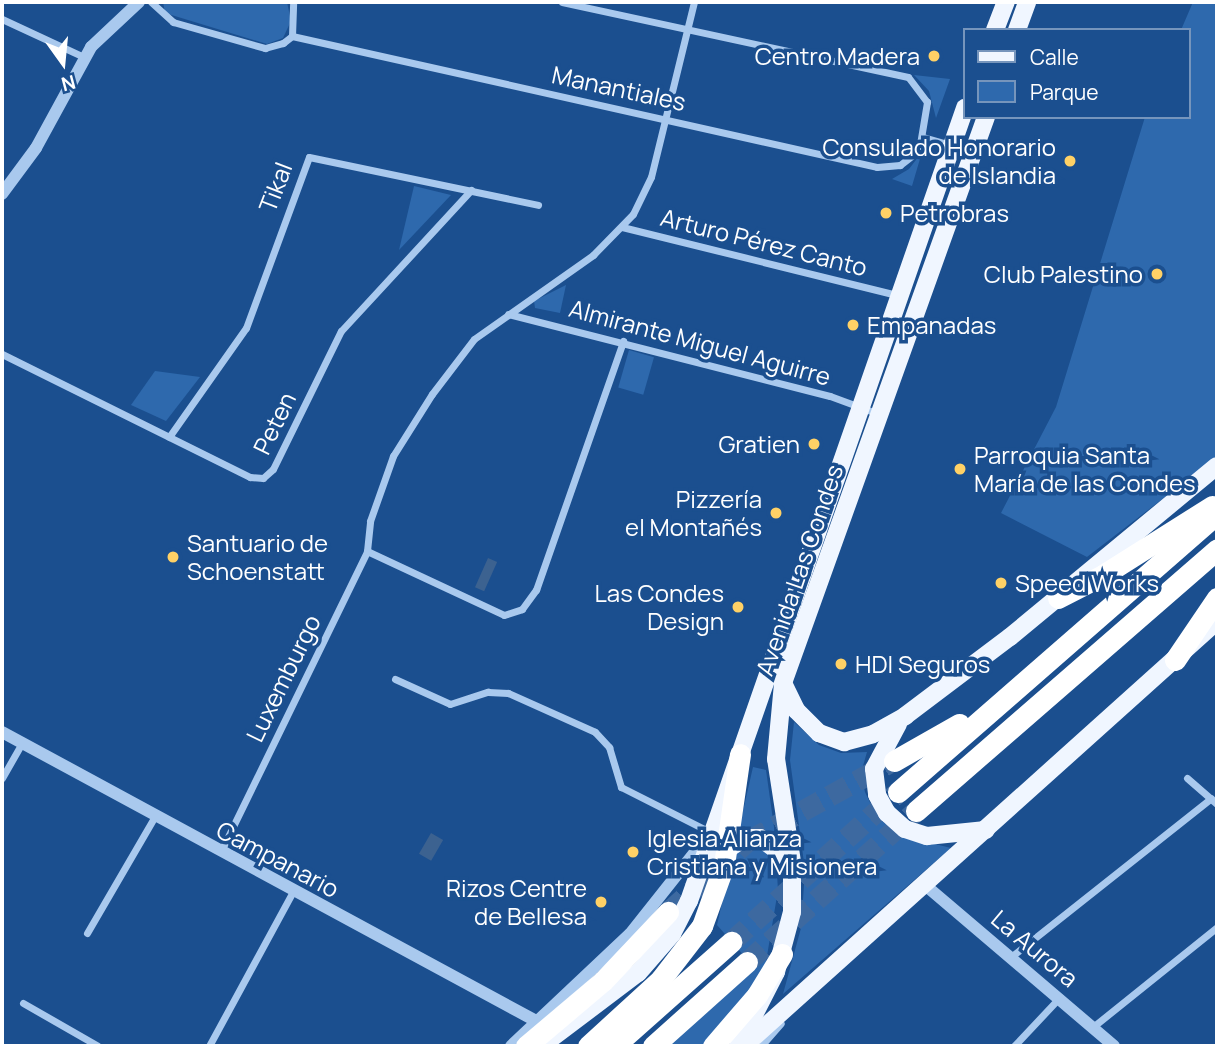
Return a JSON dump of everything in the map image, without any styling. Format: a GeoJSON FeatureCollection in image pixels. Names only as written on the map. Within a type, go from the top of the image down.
{"type":"FeatureCollection","features":[{"type":"Feature","properties":{"kind":"highway"},"geometry":{"type":"LineString","coordinates":[[1058,598],[1103,575],[1217,503]]}},
{"type":"Feature","properties":{"kind":"highway"},"geometry":{"type":"LineString","coordinates":[[898,792],[1217,514]]}},
{"type":"Feature","properties":{"kind":"highway"},"geometry":{"type":"LineString","coordinates":[[916,811],[1217,549]]}},
{"type":"Feature","properties":{"kind":"highway"},"geometry":{"type":"LineString","coordinates":[[1175,660],[1217,598]]}},
{"type":"Feature","properties":{"kind":"highway"},"geometry":{"type":"LineString","coordinates":[[894,761],[1008,694]]}},
{"type":"Feature","properties":{"kind":"highway"},"geometry":{"type":"LineString","coordinates":[[588,1046],[661,979],[689,946],[709,912],[727,848],[740,754]]}},
{"type":"Feature","properties":{"kind":"highway"},"geometry":{"type":"LineString","coordinates":[[526,1046],[603,981],[668,912]]}},
{"type":"Feature","properties":{"kind":"highway"},"geometry":{"type":"LineString","coordinates":[[614,1046],[731,942]]}},
{"type":"Feature","properties":{"kind":"highway"},"geometry":{"type":"LineString","coordinates":[[713,1046],[757,995],[782,954]]}},
{"type":"Feature","properties":{"kind":"highway"},"geometry":{"type":"LineString","coordinates":[[653,1046],[747,962]]}},
{"type":"Feature","properties":{"kind":"main road"},"geometry":{"type":"LineString","coordinates":[[996,28],[1006,2]]}},
{"type":"Feature","properties":{"kind":"main road"},"geometry":{"type":"LineString","coordinates":[[1018,28],[1027,2]]}},
{"type":"Feature","properties":{"kind":"main road","name":"Avenida Las Condes"},"geometry":{"type":"LineString","coordinates":[[541,1046],[611,996],[651,961],[672,934],[694,888],[710,832],[740,754],[897,295],[964,111]]}},
{"type":"Feature","properties":{"kind":"main road","name":"Avenida Las Condes"},"geometry":{"type":"LineString","coordinates":[[738,1046],[765,999],[782,954],[792,912],[793,877],[776,759],[783,683],[985,119]]}},
{"type":"Feature","properties":{"kind":"main road"},"geometry":{"type":"LineString","coordinates":[[783,683],[807,723],[837,741],[859,740],[905,716],[1058,598],[1217,466]]}},
{"type":"Feature","properties":{"kind":"main road"},"geometry":{"type":"LineString","coordinates":[[743,1046],[988,830],[1217,621]]}},
{"type":"Feature","properties":{"kind":"main road"},"geometry":{"type":"LineString","coordinates":[[905,716],[885,742],[874,769],[877,795],[887,813],[898,825],[920,835],[952,836],[988,830]]}},
{"type":"Feature","properties":{"kind":"main road"},"geometry":{"type":"LineString","coordinates":[[694,888],[727,848],[744,838],[760,838],[775,849],[793,877]]}},
{"type":"Feature","properties":{"kind":"street"},"geometry":{"type":"LineString","coordinates":[[3,190],[36,148],[84,57],[111,24],[139,2]]}},
{"type":"Feature","properties":{"kind":"street"},"geometry":{"type":"LineString","coordinates":[[151,2],[173,22],[265,48],[292,36],[293,2]]}},
{"type":"Feature","properties":{"kind":"street"},"geometry":{"type":"LineString","coordinates":[[562,2],[908,77],[927,102],[923,137],[951,145]]}},
{"type":"Feature","properties":{"kind":"street","name":"Luxemburgo"},"geometry":{"type":"LineString","coordinates":[[220,851],[366,551],[370,521],[393,456],[474,339],[560,281],[622,227],[651,177],[694,2]]}},
{"type":"Feature","properties":{"kind":"street"},"geometry":{"type":"LineString","coordinates":[[2,19],[84,57]]}},
{"type":"Feature","properties":{"kind":"street","name":"Manantiales"},"geometry":{"type":"LineString","coordinates":[[292,36],[884,167],[914,156],[923,137]]}},
{"type":"Feature","properties":{"kind":"street","name":"Tikal"},"geometry":{"type":"LineString","coordinates":[[169,437],[246,328],[309,156],[538,205]]}},
{"type":"Feature","properties":{"kind":"street","name":"Peten"},"geometry":{"type":"LineString","coordinates":[[2,354],[250,477],[267,475],[341,331],[471,190]]}},
{"type":"Feature","properties":{"kind":"street","name":"Arturo Pérez Canto"},"geometry":{"type":"LineString","coordinates":[[622,227],[897,295]]}},
{"type":"Feature","properties":{"kind":"street","name":"Almirante Miguel Aguirre"},"geometry":{"type":"LineString","coordinates":[[508,314],[623,341],[859,405],[880,414]]}},
{"type":"Feature","properties":{"kind":"street"},"geometry":{"type":"LineString","coordinates":[[366,551],[504,615],[522,609],[536,590],[623,341]]}},
{"type":"Feature","properties":{"kind":"street"},"geometry":{"type":"LineString","coordinates":[[395,679],[450,704],[488,692],[508,693],[595,732],[609,747],[621,788],[710,832]]}},
{"type":"Feature","properties":{"kind":"street","name":"Campanario"},"geometry":{"type":"LineString","coordinates":[[2,732],[536,1021]]}},
{"type":"Feature","properties":{"kind":"street"},"geometry":{"type":"LineString","coordinates":[[2,778],[22,743]]}},
{"type":"Feature","properties":{"kind":"street"},"geometry":{"type":"LineString","coordinates":[[1012,956],[1214,801],[1186,778]]}},
{"type":"Feature","properties":{"kind":"street"},"geometry":{"type":"LineString","coordinates":[[87,933],[155,816]]}},
{"type":"Feature","properties":{"kind":"street","name":"Avenida Las Condes"},"geometry":{"type":"LineString","coordinates":[[511,1046],[630,934],[710,832]]}},
{"type":"Feature","properties":{"kind":"street","name":"La Aurora"},"geometry":{"type":"LineString","coordinates":[[925,885],[1061,996],[1114,1046]]}},
{"type":"Feature","properties":{"kind":"street"},"geometry":{"type":"LineString","coordinates":[[209,1046],[293,891]]}},
{"type":"Feature","properties":{"kind":"street"},"geometry":{"type":"LineString","coordinates":[[1094,1026],[1217,927]]}},
{"type":"Feature","properties":{"kind":"street"},"geometry":{"type":"LineString","coordinates":[[761,1046],[805,993]]}},
{"type":"Feature","properties":{"kind":"street"},"geometry":{"type":"LineString","coordinates":[[1013,1046],[1061,996]]}},
{"type":"Feature","properties":{"kind":"street"},"geometry":{"type":"LineString","coordinates":[[23,1003],[98,1046]]}},
{"type":"Feature","properties":{"kind":"green space"},"geometry":{"type":"Polygon","coordinates":[[[163,2],[287,2],[291,21],[283,38],[267,44],[165,13],[163,2]]]}},
{"type":"Feature","properties":{"kind":"green space","name":"Club Palestino"},"geometry":{"type":"Polygon","coordinates":[[[1193,2],[1217,2],[1217,457],[1087,557],[1001,513],[1056,407],[1144,119],[1191,119],[1191,28],[1182,28],[1193,2]]]}},
{"type":"Feature","properties":{"kind":"green space"},"geometry":{"type":"Polygon","coordinates":[[[914,75],[950,79],[936,118],[929,91],[914,75]]]}},
{"type":"Feature","properties":{"kind":"green space"},"geometry":{"type":"Polygon","coordinates":[[[922,152],[912,186],[892,179],[909,169],[922,152]]]}},
{"type":"Feature","properties":{"kind":"green space"},"geometry":{"type":"Polygon","coordinates":[[[414,186],[451,195],[399,250],[414,186]]]}},
{"type":"Feature","properties":{"kind":"green space"},"geometry":{"type":"Polygon","coordinates":[[[566,285],[560,313],[535,308],[534,301],[566,285]]]}},
{"type":"Feature","properties":{"kind":"green space"},"geometry":{"type":"Polygon","coordinates":[[[629,350],[654,357],[643,395],[618,387],[629,350]]]}},
{"type":"Feature","properties":{"kind":"green space"},"geometry":{"type":"Polygon","coordinates":[[[155,371],[200,377],[166,421],[131,405],[155,371]]]}},
{"type":"Feature","properties":{"kind":"green space"},"geometry":{"type":"Polygon","coordinates":[[[794,722],[819,745],[841,753],[867,752],[861,773],[865,792],[877,817],[899,835],[951,848],[783,994],[801,928],[805,870],[790,760],[794,722]]]}},
{"type":"Feature","properties":{"kind":"green space"},"geometry":{"type":"Polygon","coordinates":[[[753,767],[766,770],[774,827],[778,890],[766,962],[757,983],[704,1044],[668,1046],[751,973],[753,966],[717,925],[753,767]]]}},
{"type":"Feature","properties":{"kind":"shaded area"},"geometry":{"type":"Polygon","coordinates":[[[488,558],[497,562],[484,591],[475,587],[488,558]]]}},
{"type":"Feature","properties":{"kind":"shaded area"},"geometry":{"type":"Polygon","coordinates":[[[431,833],[443,840],[431,861],[419,854],[431,833]]]}},
{"type":"Feature","properties":{"kind":"tunnel"},"geometry":{"type":"LineString","coordinates":[[668,912],[748,841],[889,763]]}},
{"type":"Feature","properties":{"kind":"tunnel"},"geometry":{"type":"LineString","coordinates":[[731,942],[898,792]]}},
{"type":"Feature","properties":{"kind":"tunnel"},"geometry":{"type":"LineString","coordinates":[[747,962],[915,812]]}},
{"type":"Feature","properties":{"kind":"place","name":"Centro Madera"},"geometry":{"type":"Point","coordinates":[934,56]}},
{"type":"Feature","properties":{"kind":"place","name":"Consulado Honorario de Islandia"},"geometry":{"type":"Point","coordinates":[1070,161]}},
{"type":"Feature","properties":{"kind":"place","name":"Petrobras"},"geometry":{"type":"Point","coordinates":[886,213]}},
{"type":"Feature","properties":{"kind":"place","name":"Club Palestino"},"geometry":{"type":"Point","coordinates":[1157,274]}},
{"type":"Feature","properties":{"kind":"place","name":"Empanadas"},"geometry":{"type":"Point","coordinates":[853,325]}},
{"type":"Feature","properties":{"kind":"place","name":"Gratien"},"geometry":{"type":"Point","coordinates":[814,444]}},
{"type":"Feature","properties":{"kind":"place","name":"Parroquia Santa María de las Condes"},"geometry":{"type":"Point","coordinates":[960,469]}},
{"type":"Feature","properties":{"kind":"place","name":"Pizzería el Montañés"},"geometry":{"type":"Point","coordinates":[776,513]}},
{"type":"Feature","properties":{"kind":"place","name":"Santuario de Schoenstatt"},"geometry":{"type":"Point","coordinates":[173,557]}},
{"type":"Feature","properties":{"kind":"place","name":"Speed Works"},"geometry":{"type":"Point","coordinates":[1001,583]}},
{"type":"Feature","properties":{"kind":"place","name":"Las Condes Design"},"geometry":{"type":"Point","coordinates":[738,607]}},
{"type":"Feature","properties":{"kind":"place","name":"HDI Seguros"},"geometry":{"type":"Point","coordinates":[841,664]}},
{"type":"Feature","properties":{"kind":"place","name":"Iglesia Alianza Cristiana y Misionera"},"geometry":{"type":"Point","coordinates":[633,852]}},
{"type":"Feature","properties":{"kind":"place","name":"Rizos Centre de Bellesa"},"geometry":{"type":"Point","coordinates":[601,902]}}]}
